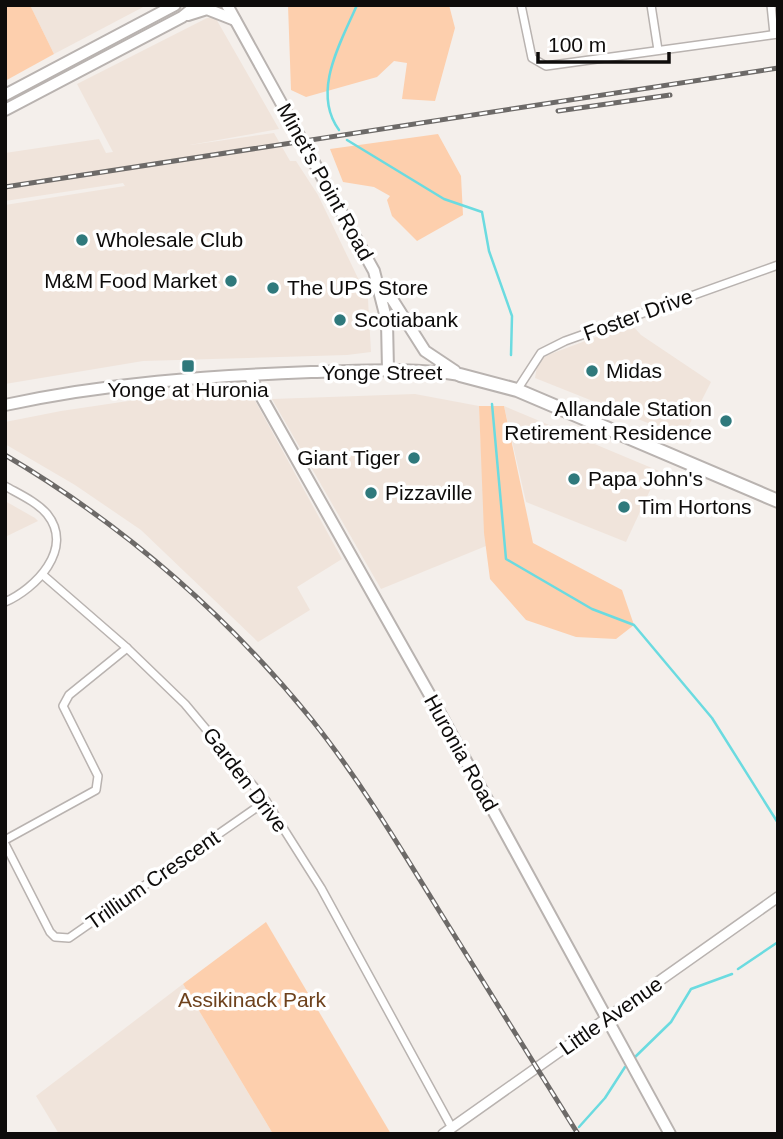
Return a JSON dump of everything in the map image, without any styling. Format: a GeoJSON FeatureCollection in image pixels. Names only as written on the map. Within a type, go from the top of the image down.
{"type":"FeatureCollection","features":[{"type":"Feature","properties":{"kind":"main road"},"geometry":{"type":"LineString","coordinates":[[5,95],[175,5]]}},
{"type":"Feature","properties":{"kind":"main road"},"geometry":{"type":"LineString","coordinates":[[182,17],[197,5]]}},
{"type":"Feature","properties":{"kind":"main road","name":"Minet's Point Road"},"geometry":{"type":"LineString","coordinates":[[228,5],[362,247],[382,293],[387,322],[388,370]]}},
{"type":"Feature","properties":{"kind":"main road"},"geometry":{"type":"LineString","coordinates":[[5,110],[182,17],[207,9],[235,20]]}},
{"type":"Feature","properties":{"kind":"main road"},"geometry":{"type":"LineString","coordinates":[[382,293],[392,299],[425,351],[460,375]]}},
{"type":"Feature","properties":{"kind":"main road","name":"Yonge Street"},"geometry":{"type":"LineString","coordinates":[[5,405],[111,385],[248,375],[388,370],[460,375],[517,390],[778,501]]}},
{"type":"Feature","properties":{"kind":"main road","name":"Huronia Road"},"geometry":{"type":"LineString","coordinates":[[248,375],[429,695],[670,1134]]}},
{"type":"Feature","properties":{"kind":"street"},"geometry":{"type":"LineString","coordinates":[[521,5],[533,58],[545,66],[776,34],[771,5]]}},
{"type":"Feature","properties":{"kind":"street"},"geometry":{"type":"LineString","coordinates":[[651,5],[658,50]]}},
{"type":"Feature","properties":{"kind":"street","name":"Foster Drive"},"geometry":{"type":"LineString","coordinates":[[517,390],[541,353],[565,341],[778,265]]}},
{"type":"Feature","properties":{"kind":"street"},"geometry":{"type":"LineString","coordinates":[[5,486],[37,506],[52,523],[54,550],[43,575],[26,592],[5,602]]}},
{"type":"Feature","properties":{"kind":"street","name":"Garden Drive"},"geometry":{"type":"LineString","coordinates":[[43,575],[127,648],[198,718],[266,801],[321,888],[447,1131]]}},
{"type":"Feature","properties":{"kind":"street"},"geometry":{"type":"LineString","coordinates":[[5,842],[96,790],[97,776],[63,706],[69,695],[127,648]]}},
{"type":"Feature","properties":{"kind":"street","name":"Trillium Crescent"},"geometry":{"type":"LineString","coordinates":[[5,842],[50,932],[55,937],[69,938],[266,801]]}},
{"type":"Feature","properties":{"kind":"street","name":"Little Avenue"},"geometry":{"type":"LineString","coordinates":[[447,1131],[778,897]]}},
{"type":"Feature","properties":{"kind":"shaded area"},"geometry":{"type":"Polygon","coordinates":[[[147,5],[54,54],[31,7],[147,5]]]}},
{"type":"Feature","properties":{"kind":"shaded area"},"geometry":{"type":"Polygon","coordinates":[[[215,17],[279,129],[190,145],[274,133],[290,161],[296,161],[318,195],[368,299],[371,352],[143,361],[5,384],[5,205],[125,186],[123,183],[5,201],[5,153],[99,139],[106,153],[113,152],[77,84],[207,18],[215,17]]]}},
{"type":"Feature","properties":{"kind":"shaded area"},"geometry":{"type":"Polygon","coordinates":[[[631,324],[641,335],[711,382],[683,437],[535,378],[537,366],[545,356],[631,324]]]}},
{"type":"Feature","properties":{"kind":"shaded area"},"geometry":{"type":"Polygon","coordinates":[[[415,394],[479,406],[486,546],[381,589],[272,399],[415,394]]]}},
{"type":"Feature","properties":{"kind":"shaded area"},"geometry":{"type":"Polygon","coordinates":[[[253,397],[342,559],[297,587],[310,610],[258,642],[141,530],[75,485],[5,444],[5,422],[61,411],[135,400],[253,397]]]}},
{"type":"Feature","properties":{"kind":"shaded area"},"geometry":{"type":"Polygon","coordinates":[[[504,406],[659,471],[626,542],[526,502],[504,406]]]}},
{"type":"Feature","properties":{"kind":"shaded area"},"geometry":{"type":"Polygon","coordinates":[[[5,501],[35,518],[38,521],[5,537],[5,501]]]}},
{"type":"Feature","properties":{"kind":"shaded area"},"geometry":{"type":"Polygon","coordinates":[[[183,984],[273,1134],[59,1134],[36,1096],[183,984]]]}},
{"type":"Feature","properties":{"kind":"green space"},"geometry":{"type":"Polygon","coordinates":[[[5,5],[30,5],[54,54],[5,81],[5,5]]]}},
{"type":"Feature","properties":{"kind":"green space"},"geometry":{"type":"Polygon","coordinates":[[[288,5],[449,5],[455,28],[435,101],[402,99],[407,63],[394,61],[377,77],[306,97],[291,90],[288,5]]]}},
{"type":"Feature","properties":{"kind":"green space"},"geometry":{"type":"Polygon","coordinates":[[[438,134],[461,176],[463,215],[417,241],[392,216],[387,200],[390,196],[374,187],[343,182],[330,149],[438,134]]]}},
{"type":"Feature","properties":{"kind":"green space"},"geometry":{"type":"Polygon","coordinates":[[[479,406],[504,406],[533,543],[622,590],[634,625],[616,639],[576,637],[526,620],[490,579],[484,533],[479,406]]]}},
{"type":"Feature","properties":{"kind":"green space","name":"Assikinack Park"},"geometry":{"type":"Polygon","coordinates":[[[266,922],[391,1134],[273,1134],[183,984],[266,922]]]}},
{"type":"Feature","properties":{"kind":"waterway"},"geometry":{"type":"LineString","coordinates":[[339,130],[331,115],[328,84],[337,51],[357,5]]}},
{"type":"Feature","properties":{"kind":"waterway"},"geometry":{"type":"LineString","coordinates":[[347,140],[444,199],[482,212],[489,251],[512,316],[511,355]]}},
{"type":"Feature","properties":{"kind":"waterway"},"geometry":{"type":"LineString","coordinates":[[492,404],[506,559],[592,609],[634,625],[712,718],[778,823]]}},
{"type":"Feature","properties":{"kind":"waterway"},"geometry":{"type":"LineString","coordinates":[[738,969],[778,942]]}},
{"type":"Feature","properties":{"kind":"waterway"},"geometry":{"type":"LineString","coordinates":[[633,1059],[671,1022],[691,989],[732,974]]}},
{"type":"Feature","properties":{"kind":"waterway"},"geometry":{"type":"LineString","coordinates":[[579,1127],[605,1098],[625,1067]]}},
{"type":"Feature","properties":{"kind":"railway"},"geometry":{"type":"LineString","coordinates":[[5,187],[778,68]]}},
{"type":"Feature","properties":{"kind":"railway"},"geometry":{"type":"LineString","coordinates":[[558,111],[670,95]]}},
{"type":"Feature","properties":{"kind":"railway"},"geometry":{"type":"LineString","coordinates":[[5,455],[90,511],[170,574],[244,644],[312,720],[378,812],[578,1134]]}},
{"type":"Feature","properties":{"kind":"place","name":"Wholesale Club"},"geometry":{"type":"Point","coordinates":[82,240]}},
{"type":"Feature","properties":{"kind":"place","name":"M&M Food Market"},"geometry":{"type":"Point","coordinates":[231,281]}},
{"type":"Feature","properties":{"kind":"place","name":"The UPS Store"},"geometry":{"type":"Point","coordinates":[273,288]}},
{"type":"Feature","properties":{"kind":"place","name":"Scotiabank"},"geometry":{"type":"Point","coordinates":[340,320]}},
{"type":"Feature","properties":{"kind":"place","name":"Yonge at Huronia"},"geometry":{"type":"Point","coordinates":[188,366]}},
{"type":"Feature","properties":{"kind":"place","name":"Midas"},"geometry":{"type":"Point","coordinates":[592,371]}},
{"type":"Feature","properties":{"kind":"place","name":"Allandale Station Retirement Residence"},"geometry":{"type":"Point","coordinates":[726,421]}},
{"type":"Feature","properties":{"kind":"place","name":"Giant Tiger"},"geometry":{"type":"Point","coordinates":[414,458]}},
{"type":"Feature","properties":{"kind":"place","name":"Papa John's"},"geometry":{"type":"Point","coordinates":[574,479]}},
{"type":"Feature","properties":{"kind":"place","name":"Pizzaville"},"geometry":{"type":"Point","coordinates":[371,493]}},
{"type":"Feature","properties":{"kind":"place","name":"Tim Hortons"},"geometry":{"type":"Point","coordinates":[624,507]}}]}
